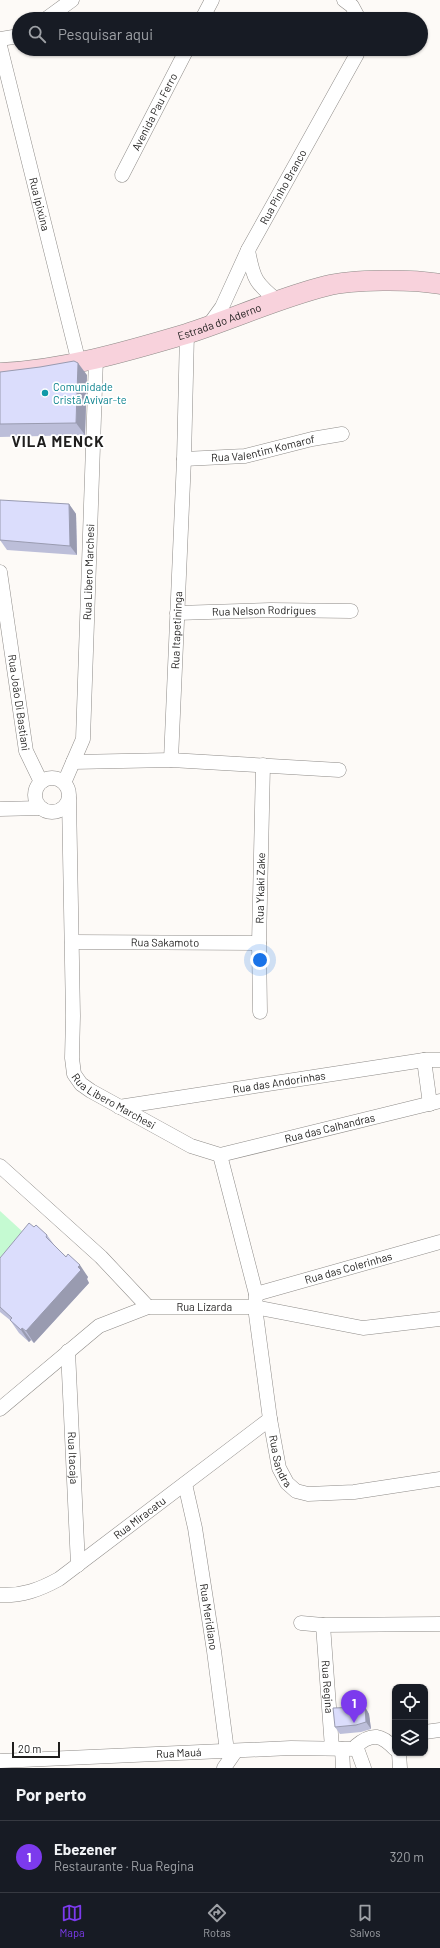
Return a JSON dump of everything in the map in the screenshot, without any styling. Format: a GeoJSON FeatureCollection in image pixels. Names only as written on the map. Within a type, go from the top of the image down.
{"type":"FeatureCollection","features":[{"type":"Feature","properties":{"kind":"main road","name":"Estrada do Aderno"},"geometry":{"type":"LineString","coordinates":[[0,373],[29,372],[88,361],[187,333],[326,286],[351,282],[430,282],[440,284]]}},
{"type":"Feature","properties":{"kind":"street"},"geometry":{"type":"LineString","coordinates":[[56,12],[72,0]]}},
{"type":"Feature","properties":{"kind":"street"},"geometry":{"type":"LineString","coordinates":[[206,12],[212,0]]}},
{"type":"Feature","properties":{"kind":"street"},"geometry":{"type":"LineString","coordinates":[[344,0],[352,6],[355,12]]}},
{"type":"Feature","properties":{"kind":"street"},"geometry":{"type":"LineString","coordinates":[[0,39],[12,37]]}},
{"type":"Feature","properties":{"kind":"street","name":"Rua Ipixúna"},"geometry":{"type":"LineString","coordinates":[[0,46],[88,361]]}},
{"type":"Feature","properties":{"kind":"street","name":"Avenida Pau Ferro"},"geometry":{"type":"LineString","coordinates":[[122,175],[183,56]]}},
{"type":"Feature","properties":{"kind":"street","name":"Rua Pinho Branco"},"geometry":{"type":"LineString","coordinates":[[209,325],[222,308],[248,250],[356,56]]}},
{"type":"Feature","properties":{"kind":"street"},"geometry":{"type":"LineString","coordinates":[[248,250],[253,274],[257,282],[266,292],[279,302]]}},
{"type":"Feature","properties":{"kind":"street","name":"Rua Itapetininga"},"geometry":{"type":"LineString","coordinates":[[171,760],[184,459],[187,333]]}},
{"type":"Feature","properties":{"kind":"street","name":"Rua Libero Marchesi"},"geometry":{"type":"LineString","coordinates":[[64,783],[83,739],[88,361]]}},
{"type":"Feature","properties":{"kind":"street","name":"Rua Valentim Komarof"},"geometry":{"type":"LineString","coordinates":[[184,459],[245,456],[312,439],[342,434]]}},
{"type":"Feature","properties":{"kind":"street","name":"Rua João Di Bastiani"},"geometry":{"type":"LineString","coordinates":[[0,572],[26,751],[41,782]]}},
{"type":"Feature","properties":{"kind":"street","name":"Rua Nelson Rodrigues"},"geometry":{"type":"LineString","coordinates":[[177,613],[271,610],[351,611]]}},
{"type":"Feature","properties":{"kind":"street"},"geometry":{"type":"LineString","coordinates":[[73,762],[171,760],[339,770]]}},
{"type":"Feature","properties":{"kind":"street","name":"Rua Ykaki Zake"},"geometry":{"type":"LineString","coordinates":[[260,1012],[259,943],[263,765]]}},
{"type":"Feature","properties":{"kind":"street"},"geometry":{"type":"LineString","coordinates":[[50,778],[60,780],[64,783],[69,793],[69,798],[64,808],[55,812],[45,811],[41,808],[35,798],[35,792],[41,782],[50,778]]}},
{"type":"Feature","properties":{"kind":"street","name":"Rua Libero Marchesi"},"geometry":{"type":"LineString","coordinates":[[69,798],[72,942],[72,1058],[74,1074],[81,1084],[119,1107],[191,1146],[220,1155]]}},
{"type":"Feature","properties":{"kind":"street"},"geometry":{"type":"LineString","coordinates":[[0,809],[41,808]]}},
{"type":"Feature","properties":{"kind":"street","name":"Rua Sakamoto"},"geometry":{"type":"LineString","coordinates":[[72,942],[259,943]]}},
{"type":"Feature","properties":{"kind":"street"},"geometry":{"type":"LineString","coordinates":[[424,1060],[435,1102]]}},
{"type":"Feature","properties":{"kind":"street","name":"Rua das Andorinhas"},"geometry":{"type":"LineString","coordinates":[[119,1107],[424,1060],[440,1060]]}},
{"type":"Feature","properties":{"kind":"street","name":"Rua das Calhandras"},"geometry":{"type":"LineString","coordinates":[[220,1155],[435,1102]]}},
{"type":"Feature","properties":{"kind":"street"},"geometry":{"type":"LineString","coordinates":[[220,1155],[255,1300]]}},
{"type":"Feature","properties":{"kind":"street"},"geometry":{"type":"LineString","coordinates":[[0,1166],[101,1257],[148,1307]]}},
{"type":"Feature","properties":{"kind":"street","name":"Rua das Colerinhas"},"geometry":{"type":"LineString","coordinates":[[255,1300],[440,1242]]}},
{"type":"Feature","properties":{"kind":"street","name":"Rua Lizarda"},"geometry":{"type":"LineString","coordinates":[[0,1409],[99,1326],[148,1307],[255,1300],[363,1328],[440,1319]]}},
{"type":"Feature","properties":{"kind":"street","name":"Rua Sandra"},"geometry":{"type":"LineString","coordinates":[[255,1300],[270,1419],[279,1468],[287,1483],[296,1491],[308,1494],[354,1492],[440,1479]]}},
{"type":"Feature","properties":{"kind":"street","name":"Rua Itacaja"},"geometry":{"type":"LineString","coordinates":[[68,1351],[78,1565]]}},
{"type":"Feature","properties":{"kind":"street","name":"Rua Miracatu"},"geometry":{"type":"LineString","coordinates":[[0,1596],[17,1596],[42,1588],[78,1565],[270,1419]]}},
{"type":"Feature","properties":{"kind":"street","name":"Rua Meridiano"},"geometry":{"type":"LineString","coordinates":[[185,1484],[196,1536],[231,1751]]}},
{"type":"Feature","properties":{"kind":"street"},"geometry":{"type":"LineString","coordinates":[[300,1623],[323,1625],[440,1624]]}},
{"type":"Feature","properties":{"kind":"street","name":"Rua Regina"},"geometry":{"type":"LineString","coordinates":[[323,1625],[337,1748],[343,1768]]}},
{"type":"Feature","properties":{"kind":"street"},"geometry":{"type":"LineString","coordinates":[[428,1732],[440,1730]]}},
{"type":"Feature","properties":{"kind":"street"},"geometry":{"type":"LineString","coordinates":[[364,1768],[356,1746],[366,1738],[377,1737],[392,1743]]}},
{"type":"Feature","properties":{"kind":"street","name":"Rua Mauá"},"geometry":{"type":"LineString","coordinates":[[0,1761],[291,1748],[357,1749]]}},
{"type":"Feature","properties":{"kind":"street"},"geometry":{"type":"LineString","coordinates":[[224,1768],[231,1751]]}},
{"type":"Feature","properties":{"kind":"street"},"geometry":{"type":"LineString","coordinates":[[399,1756],[400,1768]]}},
{"type":"Feature","properties":{"kind":"green space"},"geometry":{"type":"Polygon","coordinates":[[[0,1211],[23,1232],[0,1258],[0,1211]]]}},
{"type":"Feature","properties":{"kind":"building","name":"Comunidade Cristã Avivar-te"},"geometry":{"type":"Polygon","coordinates":[[[74,361],[78,363],[76,423],[0,424],[0,372],[74,361]]]}},
{"type":"Feature","properties":{"kind":"building"},"geometry":{"type":"Polygon","coordinates":[[[0,500],[69,504],[70,546],[0,540],[0,500]]]}},
{"type":"Feature","properties":{"kind":"building"},"geometry":{"type":"Polygon","coordinates":[[[29,1223],[34,1227],[36,1225],[66,1257],[68,1254],[80,1265],[78,1267],[81,1270],[26,1331],[22,1328],[21,1330],[10,1320],[12,1318],[0,1307],[0,1258],[29,1223]]]}},
{"type":"Feature","properties":{"kind":"building"},"geometry":{"type":"Polygon","coordinates":[[[365,1707],[366,1722],[356,1725],[335,1727],[333,1708],[365,1707]]]}},
{"type":"Feature","properties":{"kind":"place","name":"Comunidade Cristã Avivar-te"},"geometry":{"type":"Point","coordinates":[45,393]}},
{"type":"Feature","properties":{"kind":"place","name":"Ebezener"},"geometry":{"type":"Point","coordinates":[354,1723]}},
{"type":"Feature","properties":{"kind":"district","name":"VILA MENCK"},"geometry":{"type":"Point","coordinates":[58,442]}}]}
